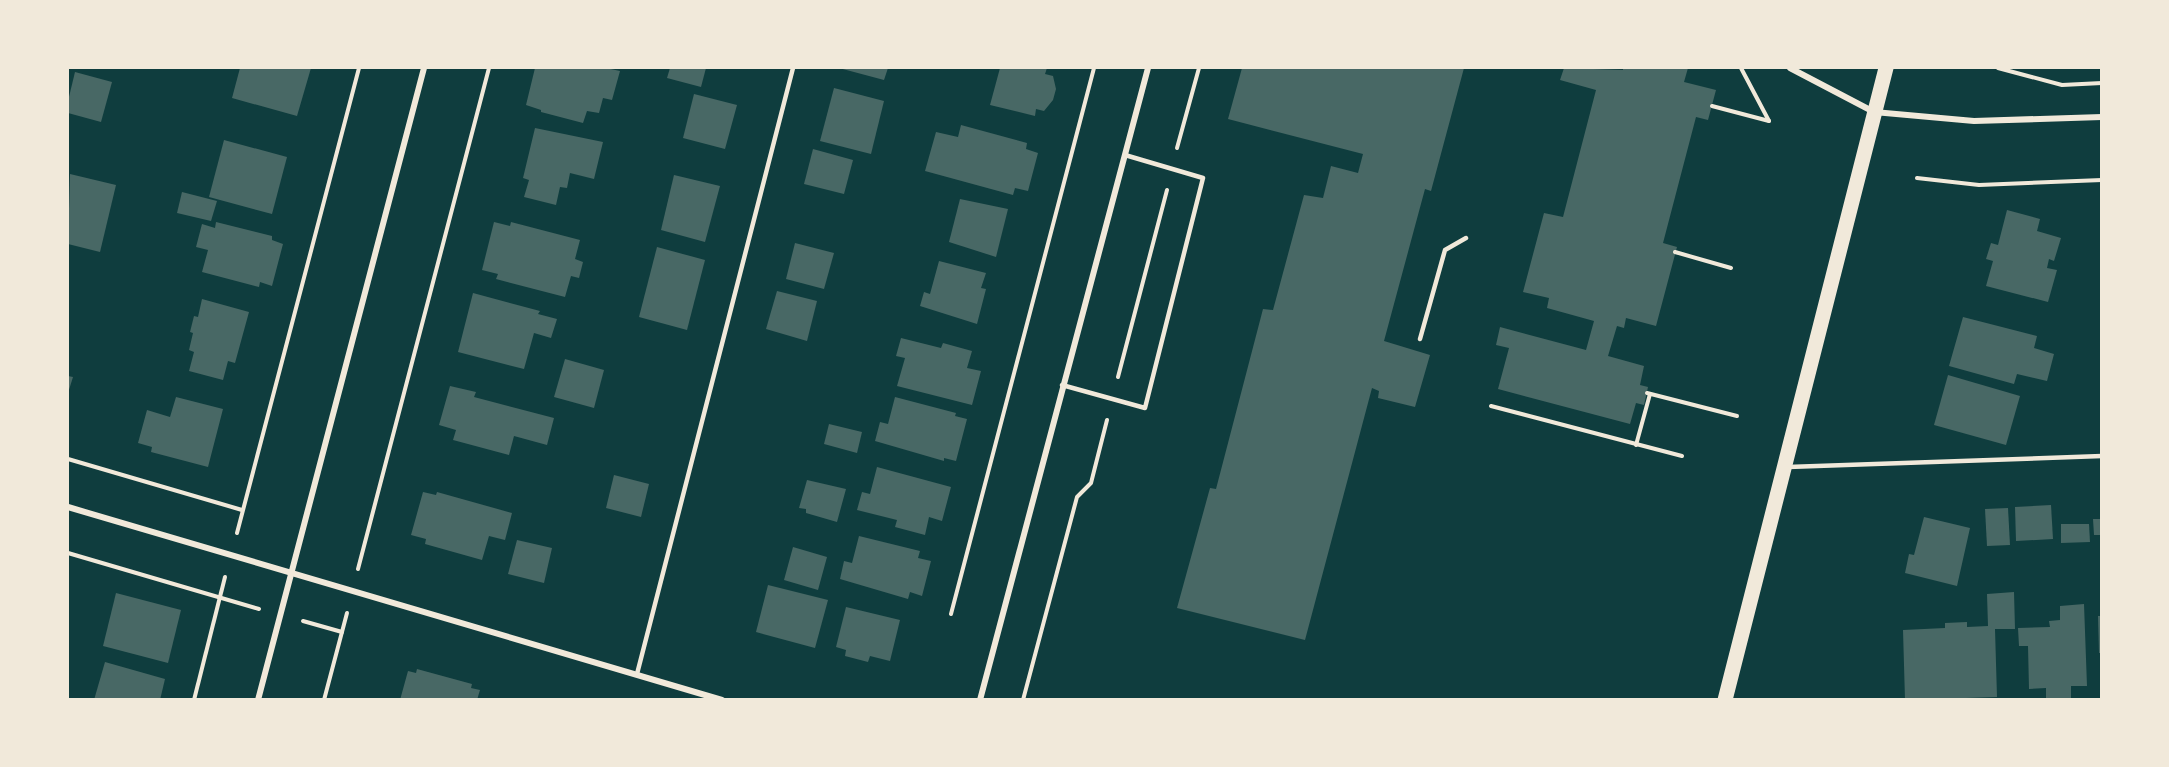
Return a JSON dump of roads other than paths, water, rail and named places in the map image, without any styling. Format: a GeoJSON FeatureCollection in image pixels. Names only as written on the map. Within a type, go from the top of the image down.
{"type":"FeatureCollection","features":[{"type":"Feature","properties":{"kind":"main road"},"geometry":{"type":"LineString","coordinates":[[1725,699],[1886,68]]}},
{"type":"Feature","properties":{"kind":"street"},"geometry":{"type":"LineString","coordinates":[[258,699],[424,68]]}},
{"type":"Feature","properties":{"kind":"street"},"geometry":{"type":"LineString","coordinates":[[980,699],[1148,68]]}},
{"type":"Feature","properties":{"kind":"street"},"geometry":{"type":"LineString","coordinates":[[1790,68],[1874,112],[1974,121],[2102,117]]}},
{"type":"Feature","properties":{"kind":"street"},"geometry":{"type":"LineString","coordinates":[[68,507],[718,699]]}},
{"type":"Feature","properties":{"kind":"lane"},"geometry":{"type":"LineString","coordinates":[[637,674],[793,68]]}},
{"type":"Feature","properties":{"kind":"lane"},"geometry":{"type":"LineString","coordinates":[[1062,385],[1145,408],[1203,178],[1125,154]]}},
{"type":"Feature","properties":{"kind":"lane"},"geometry":{"type":"LineString","coordinates":[[1420,339],[1445,250],[1466,238]]}},
{"type":"Feature","properties":{"kind":"lane"},"geometry":{"type":"LineString","coordinates":[[1783,467],[2102,456]]}}]}
